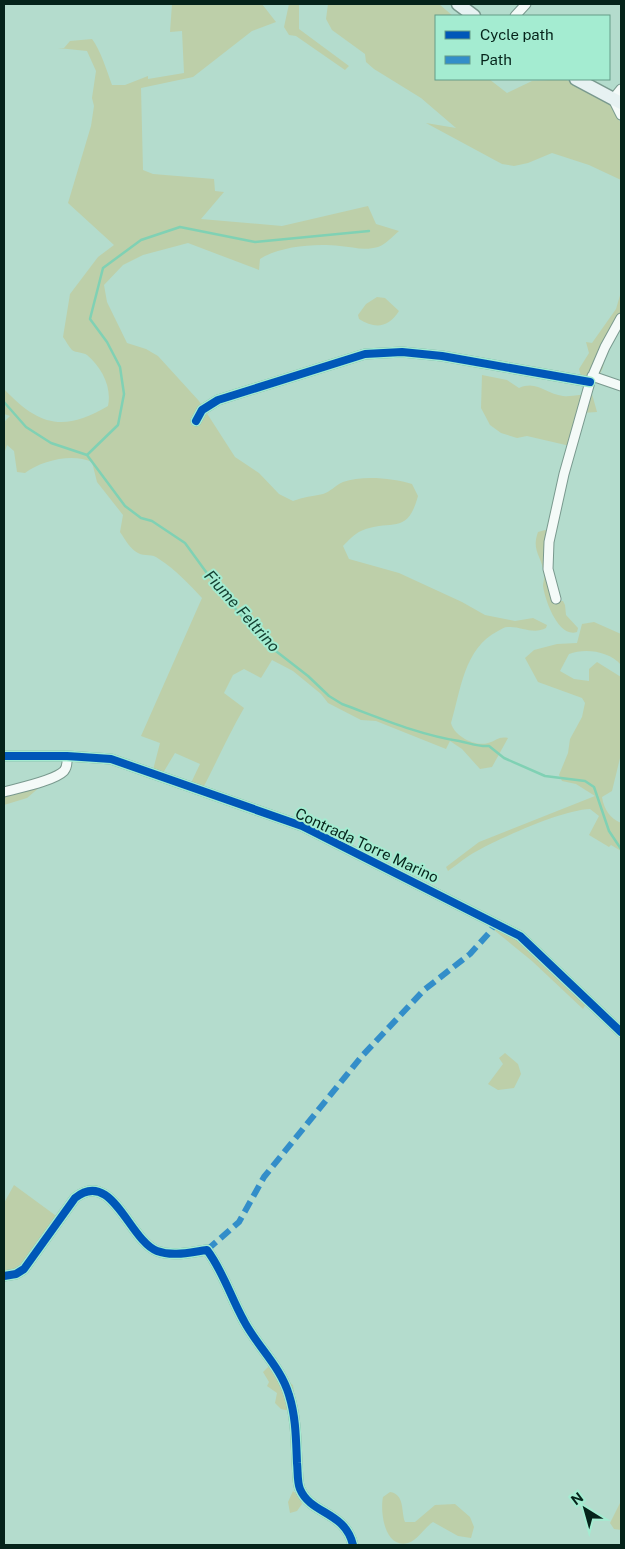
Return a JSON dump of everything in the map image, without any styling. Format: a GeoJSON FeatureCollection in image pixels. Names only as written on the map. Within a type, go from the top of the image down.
{"type":"FeatureCollection","features":[{"type":"Feature","properties":{"kind":"street"},"geometry":{"type":"LineString","coordinates":[[458,4],[473,15]]}},
{"type":"Feature","properties":{"kind":"street"},"geometry":{"type":"LineString","coordinates":[[516,15],[526,4]]}},
{"type":"Feature","properties":{"kind":"street"},"geometry":{"type":"LineString","coordinates":[[578,80],[618,97],[621,115]]}},
{"type":"Feature","properties":{"kind":"street"},"geometry":{"type":"LineString","coordinates":[[556,599],[548,569],[549,542],[564,474],[591,379],[621,318]]}},
{"type":"Feature","properties":{"kind":"street"},"geometry":{"type":"LineString","coordinates":[[196,421],[202,410],[218,400],[365,354],[402,352],[442,356],[591,379],[621,386]]}},
{"type":"Feature","properties":{"kind":"street","name":"Contrada Torre Marino"},"geometry":{"type":"LineString","coordinates":[[4,756],[67,756],[111,759],[302,826],[353,850],[520,936],[621,1032]]}},
{"type":"Feature","properties":{"kind":"street"},"geometry":{"type":"LineString","coordinates":[[4,792],[47,779],[63,771],[67,764],[67,756]]}},
{"type":"Feature","properties":{"kind":"street"},"geometry":{"type":"LineString","coordinates":[[4,1276],[16,1274],[24,1269],[75,1198],[84,1191],[91,1189],[106,1195],[145,1244],[157,1251],[172,1254],[207,1250],[214,1259],[244,1322],[284,1382],[289,1396],[295,1427],[300,1488],[310,1501],[348,1530],[353,1545]]}},
{"type":"Feature","properties":{"kind":"green space"},"geometry":{"type":"Polygon","coordinates":[[[172,4],[262,4],[276,22],[252,31],[193,77],[141,88],[143,170],[153,174],[214,179],[215,191],[224,192],[201,219],[282,226],[368,206],[376,224],[399,231],[384,244],[373,248],[363,249],[320,245],[288,248],[260,259],[259,270],[188,243],[143,255],[123,265],[104,285],[107,302],[127,343],[146,349],[158,356],[199,401],[235,457],[259,473],[279,494],[293,501],[323,494],[343,482],[368,478],[396,480],[412,484],[418,496],[409,517],[397,524],[372,527],[356,534],[343,546],[349,559],[399,573],[462,602],[485,615],[515,621],[533,618],[547,625],[546,628],[536,631],[508,627],[498,631],[487,638],[478,648],[466,671],[451,723],[456,732],[471,742],[483,744],[500,738],[508,738],[492,767],[480,769],[462,749],[450,741],[446,749],[376,721],[361,720],[328,703],[321,694],[293,671],[272,660],[261,678],[244,669],[233,675],[224,693],[244,708],[203,788],[191,783],[200,764],[175,753],[163,773],[153,770],[160,743],[141,736],[202,598],[182,577],[165,563],[154,556],[138,553],[130,546],[120,532],[123,515],[97,482],[92,462],[76,458],[58,459],[32,468],[25,473],[17,472],[14,451],[7,445],[4,454],[4,422],[10,416],[4,414],[4,389],[28,411],[52,421],[78,420],[108,406],[109,399],[105,378],[97,366],[84,353],[72,350],[63,337],[70,294],[98,257],[114,245],[68,203],[91,126],[94,106],[92,98],[96,71],[87,51],[58,48],[64,48],[70,41],[92,39],[101,54],[112,85],[125,85],[148,76],[148,79],[184,73],[182,31],[170,32],[172,4]]]}},
{"type":"Feature","properties":{"kind":"green space"},"geometry":{"type":"Polygon","coordinates":[[[289,4],[299,4],[299,29],[349,66],[345,70],[296,36],[289,35],[284,27],[289,4]]]}},
{"type":"Feature","properties":{"kind":"green space"},"geometry":{"type":"Polygon","coordinates":[[[328,4],[439,4],[452,15],[435,15],[435,80],[490,80],[507,93],[532,81],[567,80],[617,109],[614,113],[621,123],[621,180],[589,165],[552,153],[528,163],[514,166],[502,164],[426,123],[456,128],[421,98],[374,69],[366,62],[365,54],[332,30],[326,19],[328,4]]]}},
{"type":"Feature","properties":{"kind":"green space"},"geometry":{"type":"Polygon","coordinates":[[[621,292],[621,329],[612,340],[602,371],[593,379],[581,376],[579,369],[589,353],[586,342],[592,343],[616,309],[621,292]]]}},
{"type":"Feature","properties":{"kind":"green space"},"geometry":{"type":"Polygon","coordinates":[[[377,297],[385,298],[399,311],[386,324],[370,324],[359,319],[358,315],[366,304],[377,297]]]}},
{"type":"Feature","properties":{"kind":"green space"},"geometry":{"type":"Polygon","coordinates":[[[482,375],[507,380],[519,388],[536,386],[557,395],[592,394],[597,412],[582,413],[570,446],[527,436],[517,438],[501,433],[490,425],[481,408],[482,375]]]}},
{"type":"Feature","properties":{"kind":"green space"},"geometry":{"type":"Polygon","coordinates":[[[545,530],[553,533],[555,536],[550,561],[558,601],[563,601],[566,615],[578,628],[577,632],[570,632],[558,624],[546,600],[543,586],[543,568],[536,549],[538,532],[545,530]]]}},
{"type":"Feature","properties":{"kind":"green space"},"geometry":{"type":"Polygon","coordinates":[[[594,622],[621,634],[621,665],[616,660],[603,654],[582,651],[569,654],[560,671],[574,679],[589,681],[589,669],[597,662],[621,677],[621,754],[612,791],[602,797],[608,813],[621,823],[621,851],[611,845],[609,847],[589,835],[599,816],[590,809],[564,814],[517,832],[473,853],[448,871],[446,867],[479,842],[595,796],[576,784],[562,781],[559,775],[568,753],[570,739],[582,717],[585,703],[582,698],[538,682],[525,658],[534,650],[557,644],[577,643],[582,624],[594,622]]]}},
{"type":"Feature","properties":{"kind":"green space"},"geometry":{"type":"Polygon","coordinates":[[[48,780],[27,798],[4,805],[4,793],[48,780]]]}},
{"type":"Feature","properties":{"kind":"green space"},"geometry":{"type":"Polygon","coordinates":[[[498,927],[519,939],[587,1002],[583,1009],[532,961],[494,930],[498,927]]]}},
{"type":"Feature","properties":{"kind":"green space"},"geometry":{"type":"Polygon","coordinates":[[[505,1053],[518,1064],[521,1074],[514,1088],[498,1090],[488,1084],[503,1064],[499,1058],[505,1053]]]}},
{"type":"Feature","properties":{"kind":"green space"},"geometry":{"type":"Polygon","coordinates":[[[14,1185],[59,1218],[22,1269],[4,1274],[4,1203],[14,1185]]]}},
{"type":"Feature","properties":{"kind":"green space"},"geometry":{"type":"Polygon","coordinates":[[[269,1366],[293,1385],[296,1405],[290,1411],[281,1409],[275,1403],[277,1393],[267,1386],[269,1382],[263,1372],[269,1366]]]}},
{"type":"Feature","properties":{"kind":"green space"},"geometry":{"type":"Polygon","coordinates":[[[293,1491],[299,1496],[302,1504],[297,1511],[290,1513],[288,1502],[293,1491]]]}},
{"type":"Feature","properties":{"kind":"green space"},"geometry":{"type":"Polygon","coordinates":[[[390,1492],[398,1496],[402,1504],[405,1522],[415,1522],[435,1505],[455,1504],[470,1517],[474,1527],[471,1538],[458,1536],[433,1522],[418,1537],[408,1543],[400,1543],[394,1540],[385,1528],[382,1511],[383,1497],[390,1492]]]}},
{"type":"Feature","properties":{"kind":"green space"},"geometry":{"type":"Polygon","coordinates":[[[621,1501],[621,1530],[614,1529],[610,1523],[621,1501]]]}},
{"type":"Feature","properties":{"kind":"waterway"},"geometry":{"type":"LineString","coordinates":[[87,455],[118,425],[124,394],[120,367],[107,342],[90,319],[103,268],[141,240],[180,227],[255,242],[369,231]]}},
{"type":"Feature","properties":{"kind":"waterway","name":"Fiume Feltrino"},"geometry":{"type":"LineString","coordinates":[[4,402],[26,427],[51,443],[87,455],[125,506],[141,518],[152,521],[185,543],[217,587],[263,641],[308,676],[329,696],[342,704],[414,730],[444,738],[489,746],[504,758],[545,776],[585,781],[594,787],[609,831],[621,849]]}},
{"type":"Feature","properties":{"kind":"marked path"},"geometry":{"type":"LineString","coordinates":[[207,1250],[239,1222],[264,1177],[362,1056],[424,990],[470,954],[489,933],[496,922]]}},
{"type":"Feature","properties":{"kind":"cycle path"},"geometry":{"type":"LineString","coordinates":[[196,421],[202,410],[218,400],[365,354],[402,352],[442,356],[590,382]]}},
{"type":"Feature","properties":{"kind":"cycle path"},"geometry":{"type":"LineString","coordinates":[[4,756],[67,756],[111,759],[302,826],[520,936],[621,1032]]}},
{"type":"Feature","properties":{"kind":"cycle path"},"geometry":{"type":"LineString","coordinates":[[4,1276],[16,1274],[24,1269],[75,1198],[88,1191],[99,1192],[110,1199],[147,1244],[157,1251],[176,1254],[207,1250],[218,1267],[249,1330],[275,1366],[285,1385],[294,1420],[300,1489],[312,1504],[336,1519],[343,1526],[349,1534],[353,1545]]}}]}
